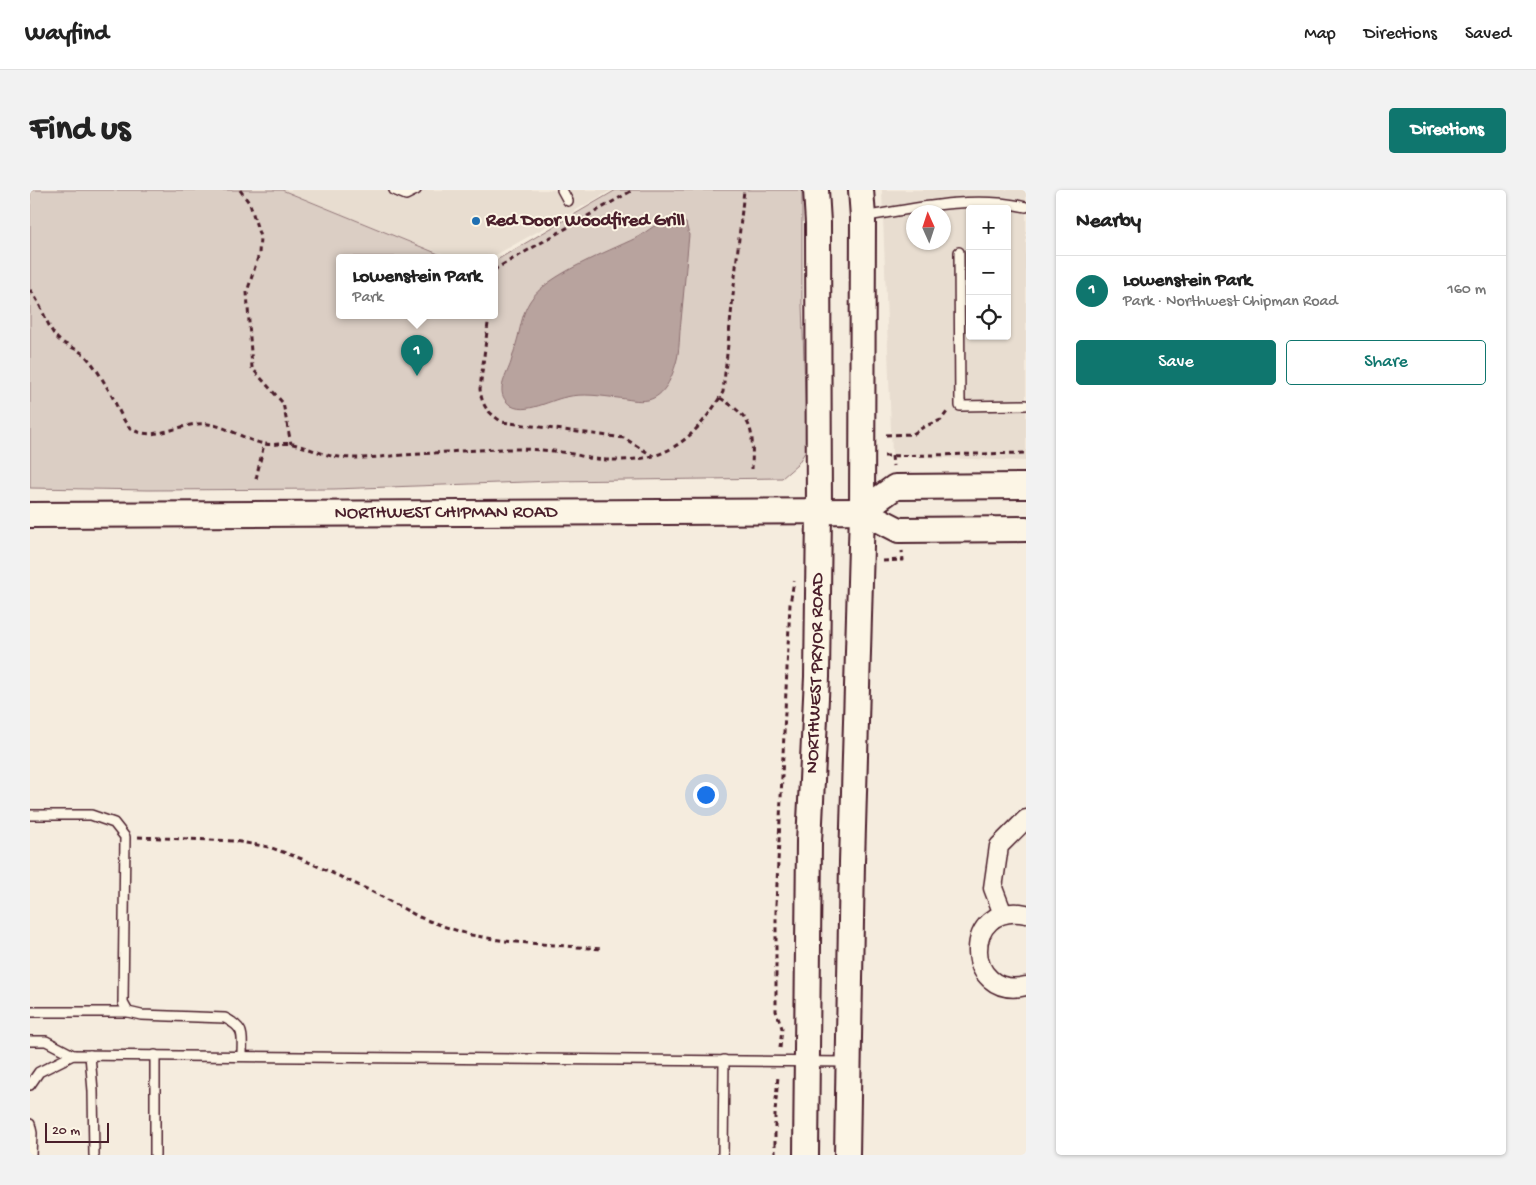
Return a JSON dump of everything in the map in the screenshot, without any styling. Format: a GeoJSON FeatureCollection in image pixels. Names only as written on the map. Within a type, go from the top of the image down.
{"type":"FeatureCollection","features":[{"type":"Feature","properties":{"kind":"main road","name":"NORTHWEST PRYOR ROAD"},"geometry":{"type":"LineString","coordinates":[[806,1155],[809,842],[817,677],[819,512],[818,223],[816,190]]}},
{"type":"Feature","properties":{"kind":"main road"},"geometry":{"type":"LineString","coordinates":[[847,1155],[862,511],[864,217],[861,190]]}},
{"type":"Feature","properties":{"kind":"main road"},"geometry":{"type":"LineString","coordinates":[[862,511],[895,488],[1026,486]]}},
{"type":"Feature","properties":{"kind":"main road","name":"NORTHWEST CHIPMAN ROAD"},"geometry":{"type":"LineString","coordinates":[[30,515],[862,511],[899,530],[1026,528]]}},
{"type":"Feature","properties":{"kind":"street"},"geometry":{"type":"LineString","coordinates":[[1003,914],[993,888],[999,846],[1026,819]]}},
{"type":"Feature","properties":{"kind":"street"},"geometry":{"type":"LineString","coordinates":[[1026,914],[1016,912],[1003,914],[992,919],[984,928],[979,939],[977,951],[979,963],[985,974],[994,982],[1005,987],[1018,988],[1026,986]]}},
{"type":"Feature","properties":{"kind":"lane"},"geometry":{"type":"LineString","coordinates":[[394,190],[406,195],[416,190]]}},
{"type":"Feature","properties":{"kind":"lane"},"geometry":{"type":"LineString","coordinates":[[562,190],[568,201]]}},
{"type":"Feature","properties":{"kind":"lane"},"geometry":{"type":"LineString","coordinates":[[864,217],[950,202],[1012,203],[1026,207]]}},
{"type":"Feature","properties":{"kind":"lane"},"geometry":{"type":"LineString","coordinates":[[959,252],[960,406],[1026,405]]}},
{"type":"Feature","properties":{"kind":"lane"},"geometry":{"type":"LineString","coordinates":[[30,816],[91,815],[114,823],[125,837],[123,1003],[128,1012]]}},
{"type":"Feature","properties":{"kind":"lane"},"geometry":{"type":"LineString","coordinates":[[30,1012],[128,1012],[141,1015],[225,1018],[237,1025],[242,1035],[242,1056]]}},
{"type":"Feature","properties":{"kind":"lane"},"geometry":{"type":"LineString","coordinates":[[30,1041],[46,1041],[73,1055]]}},
{"type":"Feature","properties":{"kind":"lane"},"geometry":{"type":"LineString","coordinates":[[30,1085],[39,1072],[73,1055],[848,1062]]}},
{"type":"Feature","properties":{"kind":"lane"},"geometry":{"type":"LineString","coordinates":[[90,1055],[93,1091],[94,1155]]}},
{"type":"Feature","properties":{"kind":"lane"},"geometry":{"type":"LineString","coordinates":[[155,1056],[155,1155]]}},
{"type":"Feature","properties":{"kind":"lane"},"geometry":{"type":"LineString","coordinates":[[723,1155],[724,1060]]}},
{"type":"Feature","properties":{"kind":"lane"},"geometry":{"type":"LineString","coordinates":[[30,1124],[32,1155]]}},
{"type":"Feature","properties":{"kind":"path"},"geometry":{"type":"LineString","coordinates":[[240,190],[250,204],[260,237],[259,254],[247,292],[252,368],[283,403],[291,444]]}},
{"type":"Feature","properties":{"kind":"path"},"geometry":{"type":"LineString","coordinates":[[498,267],[632,190]]}},
{"type":"Feature","properties":{"kind":"path"},"geometry":{"type":"LineString","coordinates":[[30,290],[37,299],[54,334],[59,340],[83,354],[91,362],[130,429],[148,434],[160,433],[200,423],[210,424],[264,444],[291,444],[332,456],[360,458],[496,450],[563,452],[590,458],[620,460],[653,456],[682,443],[707,418],[723,392],[744,190]]}},
{"type":"Feature","properties":{"kind":"path"},"geometry":{"type":"LineString","coordinates":[[488,319],[480,389],[481,401],[489,413],[502,422],[575,430],[624,438],[653,456]]}},
{"type":"Feature","properties":{"kind":"path"},"geometry":{"type":"LineString","coordinates":[[720,398],[741,412],[747,422],[752,440],[752,469]]}},
{"type":"Feature","properties":{"kind":"path"},"geometry":{"type":"LineString","coordinates":[[886,435],[913,434],[925,426],[941,420],[947,412]]}},
{"type":"Feature","properties":{"kind":"path"},"geometry":{"type":"LineString","coordinates":[[256,479],[264,444]]}},
{"type":"Feature","properties":{"kind":"path"},"geometry":{"type":"LineString","coordinates":[[886,456],[1026,453]]}},
{"type":"Feature","properties":{"kind":"path"},"geometry":{"type":"LineString","coordinates":[[775,1155],[775,1112],[782,1028],[776,1011],[776,905],[790,604],[795,575]]}},
{"type":"Feature","properties":{"kind":"path"},"geometry":{"type":"LineString","coordinates":[[125,837],[234,841],[269,846],[302,858],[371,890],[419,916],[471,935],[505,941],[602,949]]}},
{"type":"Feature","properties":{"kind":"shaded area"},"geometry":{"type":"Polygon","coordinates":[[[30,190],[282,190],[439,254],[336,254],[336,319],[498,319],[498,259],[616,190],[802,190],[802,303],[807,449],[797,465],[782,478],[553,481],[334,489],[148,490],[30,488],[30,190]]]}},
{"type":"Feature","properties":{"kind":"shaded area"},"geometry":{"type":"Polygon","coordinates":[[[282,190],[612,190],[497,254],[443,254],[282,190]]]}},
{"type":"Feature","properties":{"kind":"shaded area"},"geometry":{"type":"Polygon","coordinates":[[[882,190],[1026,190],[1026,461],[892,456],[882,190]]]}},
{"type":"Feature","properties":{"kind":"shaded area"},"geometry":{"type":"Polygon","coordinates":[[[672,219],[686,223],[689,235],[678,353],[672,374],[667,385],[659,395],[644,401],[579,395],[526,408],[512,406],[506,401],[502,392],[503,382],[511,362],[524,314],[530,301],[538,291],[563,273],[636,238],[662,222],[672,219]]]}},
{"type":"Feature","properties":{"kind":"place","name":"Red Door Woodfired Grill"},"geometry":{"type":"Point","coordinates":[476,221]}},
{"type":"Feature","properties":{"kind":"place","name":"Lowenstein Park"},"geometry":{"type":"Point","coordinates":[417,376]}}]}
